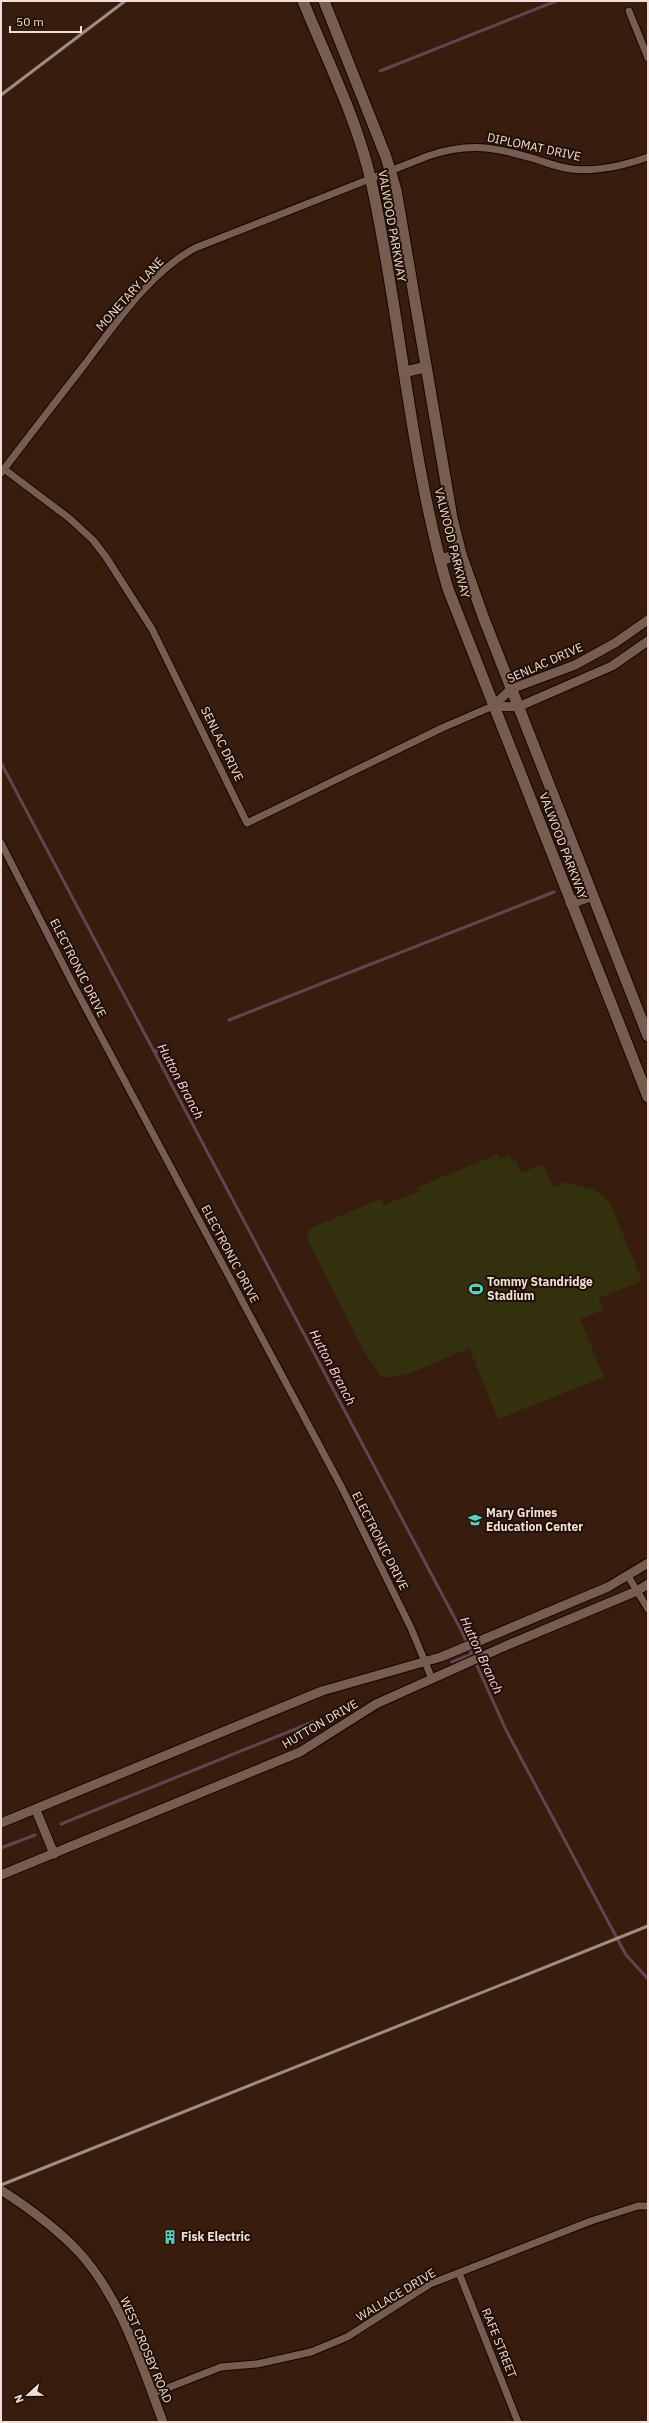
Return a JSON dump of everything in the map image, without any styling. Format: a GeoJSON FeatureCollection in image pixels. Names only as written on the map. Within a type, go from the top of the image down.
{"type":"FeatureCollection","features":[{"type":"Feature","properties":{"kind":"main road","name":"VALWOOD PARKWAY"},"geometry":{"type":"LineString","coordinates":[[303,1],[356,132],[371,180],[417,454],[440,560],[453,602],[648,1096]]}},
{"type":"Feature","properties":{"kind":"main road","name":"VALWOOD PARKWAY"},"geometry":{"type":"LineString","coordinates":[[324,1],[391,173],[400,207],[452,518],[461,554],[511,689],[648,1036]]}},
{"type":"Feature","properties":{"kind":"main road"},"geometry":{"type":"LineString","coordinates":[[327,60],[344,53]]}},
{"type":"Feature","properties":{"kind":"main road"},"geometry":{"type":"LineString","coordinates":[[404,372],[426,367]]}},
{"type":"Feature","properties":{"kind":"main road"},"geometry":{"type":"LineString","coordinates":[[440,560],[461,554]]}},
{"type":"Feature","properties":{"kind":"main road"},"geometry":{"type":"LineString","coordinates":[[571,903],[592,895]]}},
{"type":"Feature","properties":{"kind":"street"},"geometry":{"type":"LineString","coordinates":[[629,11],[648,58]]}},
{"type":"Feature","properties":{"kind":"street","name":"DIPLOMAT DRIVE"},"geometry":{"type":"LineString","coordinates":[[371,180],[435,154],[467,147],[500,148],[572,169],[614,168],[648,157]]}},
{"type":"Feature","properties":{"kind":"street","name":"MONETARY LANE"},"geometry":{"type":"LineString","coordinates":[[2,471],[109,333],[149,285],[177,258],[195,248],[371,180]]}},
{"type":"Feature","properties":{"kind":"street","name":"SENLAC DRIVE"},"geometry":{"type":"LineString","coordinates":[[2,471],[69,518],[93,540],[106,557],[152,629],[247,823],[442,728],[493,706],[511,689],[575,665],[615,643],[648,620]]}},
{"type":"Feature","properties":{"kind":"street","name":"SENLAC DRIVE"},"geometry":{"type":"LineString","coordinates":[[493,706],[518,707],[612,666],[648,641]]}},
{"type":"Feature","properties":{"kind":"street","name":"ELECTRONIC DRIVE"},"geometry":{"type":"LineString","coordinates":[[1,843],[73,984],[342,1488],[411,1628],[432,1679]]}},
{"type":"Feature","properties":{"kind":"street","name":"HUTTON DRIVE"},"geometry":{"type":"LineString","coordinates":[[1,1823],[36,1810],[322,1691],[425,1663],[441,1657],[628,1576],[648,1563]]}},
{"type":"Feature","properties":{"kind":"street"},"geometry":{"type":"LineString","coordinates":[[628,1576],[648,1609]]}},
{"type":"Feature","properties":{"kind":"street","name":"HUTTON DRIVE"},"geometry":{"type":"LineString","coordinates":[[1,1875],[300,1752],[376,1704],[637,1591],[648,1584]]}},
{"type":"Feature","properties":{"kind":"street"},"geometry":{"type":"LineString","coordinates":[[36,1810],[54,1854]]}},
{"type":"Feature","properties":{"kind":"street","name":"WEST CROSBY ROAD"},"geometry":{"type":"LineString","coordinates":[[1,2190],[31,2209],[79,2252],[116,2305],[163,2422]]}},
{"type":"Feature","properties":{"kind":"street","name":"WALLACE DRIVE"},"geometry":{"type":"LineString","coordinates":[[152,2394],[221,2367],[257,2364],[311,2352],[347,2337],[430,2284],[592,2221],[638,2206],[648,2206]]}},
{"type":"Feature","properties":{"kind":"street","name":"RAFE STREET"},"geometry":{"type":"LineString","coordinates":[[459,2273],[518,2422]]}},
{"type":"Feature","properties":{"kind":"shaded area"},"geometry":{"type":"Polygon","coordinates":[[[1,1],[648,1],[648,2422],[1,2422],[1,1]]]}},
{"type":"Feature","properties":{"kind":"shaded area","name":"Tommy Standridge Stadium"},"geometry":{"type":"Polygon","coordinates":[[[498,1154],[500,1159],[510,1155],[512,1160],[515,1159],[521,1173],[543,1164],[553,1187],[566,1182],[596,1191],[610,1202],[642,1281],[599,1298],[603,1310],[580,1319],[604,1377],[498,1419],[469,1348],[410,1373],[388,1377],[380,1376],[364,1351],[307,1238],[309,1230],[313,1227],[383,1198],[382,1201],[384,1205],[420,1191],[418,1187],[498,1154]]]}},
{"type":"Feature","properties":{"kind":"waterway"},"geometry":{"type":"LineString","coordinates":[[380,71],[556,1]]}},
{"type":"Feature","properties":{"kind":"waterway","name":"Hutton Branch"},"geometry":{"type":"LineString","coordinates":[[1,763],[461,1630],[506,1730],[626,1955],[648,1979]]}},
{"type":"Feature","properties":{"kind":"waterway"},"geometry":{"type":"LineString","coordinates":[[229,1020],[554,892]]}},
{"type":"Feature","properties":{"kind":"waterway"},"geometry":{"type":"LineString","coordinates":[[156,1054],[157,1048],[166,1044]]}},
{"type":"Feature","properties":{"kind":"waterway"},"geometry":{"type":"LineString","coordinates":[[452,1662],[472,1654]]}},
{"type":"Feature","properties":{"kind":"waterway"},"geometry":{"type":"LineString","coordinates":[[61,1824],[320,1719]]}},
{"type":"Feature","properties":{"kind":"waterway"},"geometry":{"type":"LineString","coordinates":[[1,1848],[35,1835]]}},
{"type":"Feature","properties":{"kind":"railway"},"geometry":{"type":"LineString","coordinates":[[1,95],[125,1]]}},
{"type":"Feature","properties":{"kind":"railway"},"geometry":{"type":"LineString","coordinates":[[1,2185],[648,1926]]}},
{"type":"Feature","properties":{"kind":"place","name":"Tommy Standridge Stadium"},"geometry":{"type":"Point","coordinates":[476,1289]}},
{"type":"Feature","properties":{"kind":"place","name":"Mary Grimes Education Center"},"geometry":{"type":"Point","coordinates":[475,1520]}},
{"type":"Feature","properties":{"kind":"place","name":"Fisk Electric"},"geometry":{"type":"Point","coordinates":[170,2237]}}]}
